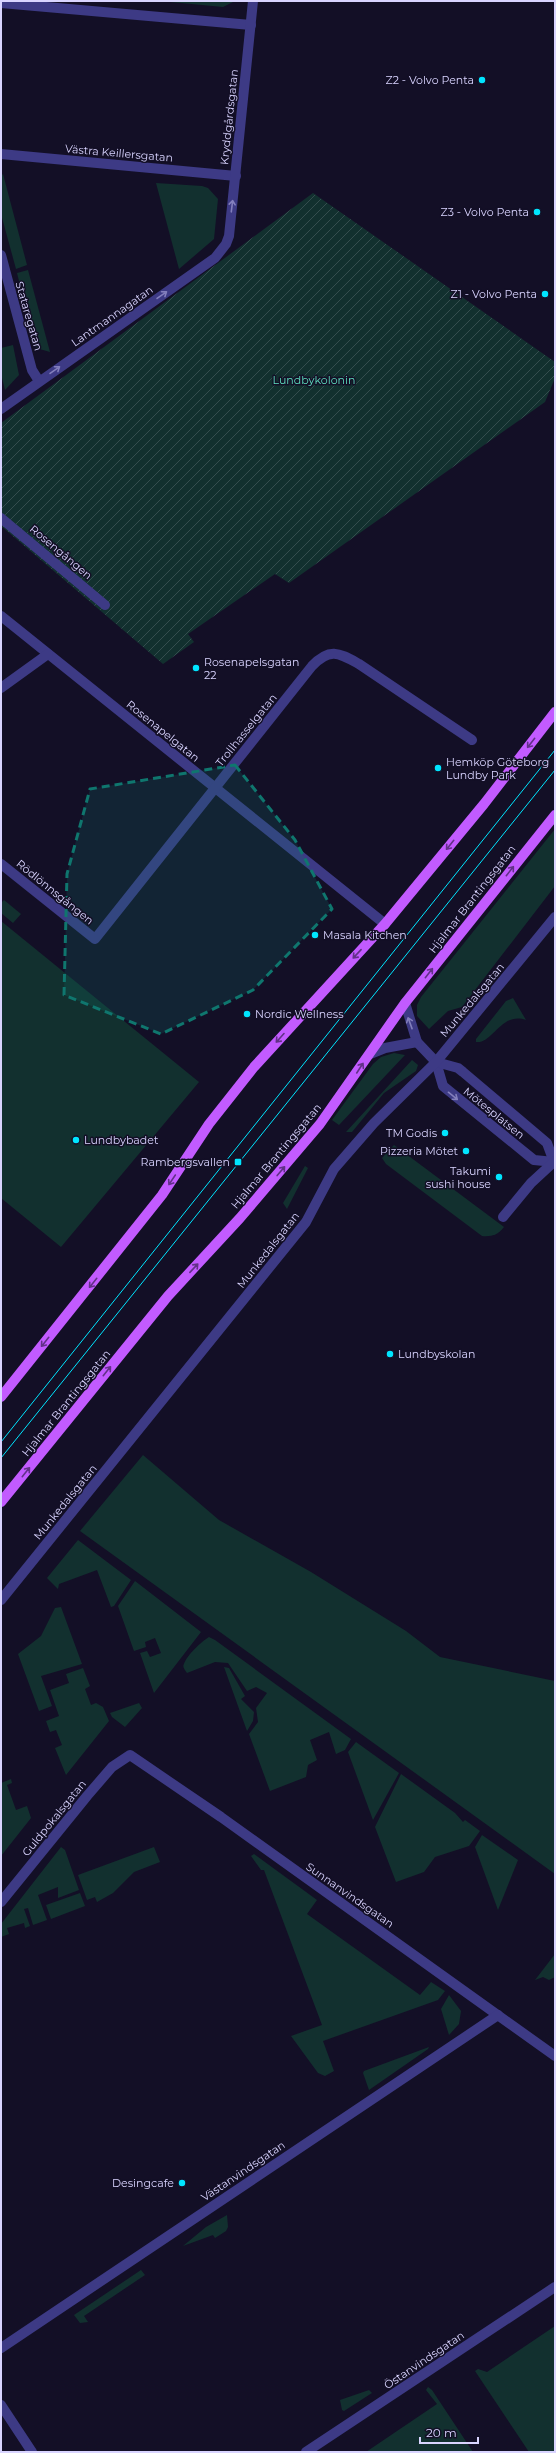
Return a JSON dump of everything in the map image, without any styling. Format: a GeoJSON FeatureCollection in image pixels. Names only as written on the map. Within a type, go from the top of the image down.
{"type":"FeatureCollection","features":[{"type":"Feature","properties":{"kind":"main road"},"geometry":{"type":"LineString","coordinates":[[1,1397],[158,1200],[210,1124],[254,1067],[385,924],[484,804],[555,712]]}},
{"type":"Feature","properties":{"kind":"main road","name":"Hjalmar Brantingsgatan"},"geometry":{"type":"LineString","coordinates":[[1,1502],[168,1296],[240,1218],[320,1124],[405,1003],[555,815]]}},
{"type":"Feature","properties":{"kind":"street","name":"Kryddgårdsgatan"},"geometry":{"type":"LineString","coordinates":[[229,236],[253,1]]}},
{"type":"Feature","properties":{"kind":"street"},"geometry":{"type":"LineString","coordinates":[[1,3],[251,25]]}},
{"type":"Feature","properties":{"kind":"street","name":"Västra Keillersgatan"},"geometry":{"type":"LineString","coordinates":[[1,154],[236,176]]}},
{"type":"Feature","properties":{"kind":"street","name":"Lantmannagatan"},"geometry":{"type":"LineString","coordinates":[[1,409],[215,258],[226,244],[229,236]]}},
{"type":"Feature","properties":{"kind":"street","name":"Stataregatan"},"geometry":{"type":"LineString","coordinates":[[1,255],[32,370],[39,381]]}},
{"type":"Feature","properties":{"kind":"street","name":"Rosengången"},"geometry":{"type":"LineString","coordinates":[[1,518],[105,605]]}},
{"type":"Feature","properties":{"kind":"street","name":"Rosenapelgatan"},"geometry":{"type":"LineString","coordinates":[[1,616],[385,924]]}},
{"type":"Feature","properties":{"kind":"street","name":"Trollhasselgatan"},"geometry":{"type":"LineString","coordinates":[[95,939],[214,788],[312,666],[321,657],[330,653],[342,654],[360,664],[472,740]]}},
{"type":"Feature","properties":{"kind":"street"},"geometry":{"type":"LineString","coordinates":[[1,688],[48,654]]}},
{"type":"Feature","properties":{"kind":"street","name":"Rödlönnsgången"},"geometry":{"type":"LineString","coordinates":[[1,864],[95,939]]}},
{"type":"Feature","properties":{"kind":"street","name":"Munkedalsgatan"},"geometry":{"type":"LineString","coordinates":[[1,1600],[306,1222],[334,1169],[374,1122],[436,1062],[555,917]]}},
{"type":"Feature","properties":{"kind":"street","name":"Mötesplatsen"},"geometry":{"type":"LineString","coordinates":[[405,1003],[417,1042],[436,1062],[443,1086],[448,1092],[534,1160],[555,1162],[547,1143],[458,1068],[436,1062]]}},
{"type":"Feature","properties":{"kind":"street"},"geometry":{"type":"LineString","coordinates":[[370,1054],[385,1048],[417,1042]]}},
{"type":"Feature","properties":{"kind":"street"},"geometry":{"type":"LineString","coordinates":[[503,1217],[531,1183],[555,1162]]}},
{"type":"Feature","properties":{"kind":"street","name":"Guldpokalsgatan"},"geometry":{"type":"LineString","coordinates":[[1,1902],[112,1767],[130,1755]]}},
{"type":"Feature","properties":{"kind":"street","name":"Sunnanvindsgatan"},"geometry":{"type":"LineString","coordinates":[[130,1755],[555,2056]]}},
{"type":"Feature","properties":{"kind":"street","name":"Västanvindsgatan"},"geometry":{"type":"LineString","coordinates":[[1,2348],[498,2015]]}},
{"type":"Feature","properties":{"kind":"street","name":"Östanvindsgatan"},"geometry":{"type":"LineString","coordinates":[[306,2452],[555,2287]]}},
{"type":"Feature","properties":{"kind":"street"},"geometry":{"type":"LineString","coordinates":[[1,2405],[32,2452]]}},
{"type":"Feature","properties":{"kind":"highlighted area"},"geometry":{"type":"Polygon","coordinates":[[[235,765],[295,840],[332,909],[253,990],[161,1034],[64,995],[67,874],[90,789],[235,765]]]}},
{"type":"Feature","properties":{"kind":"green space"},"geometry":{"type":"Polygon","coordinates":[[[160,1],[235,1],[223,7],[160,1]]]}},
{"type":"Feature","properties":{"kind":"green space"},"geometry":{"type":"Polygon","coordinates":[[[3,174],[27,265],[16,269],[1,214],[1,176],[3,174]]]}},
{"type":"Feature","properties":{"kind":"green space"},"geometry":{"type":"Polygon","coordinates":[[[156,183],[202,186],[208,188],[218,199],[214,239],[179,269],[156,183]]]}},
{"type":"Feature","properties":{"kind":"green space","name":"Lundbykolonin"},"geometry":{"type":"Polygon","coordinates":[[[313,193],[555,362],[555,378],[545,402],[289,583],[275,574],[188,634],[194,642],[163,664],[1,526],[1,423],[313,193]]]}},
{"type":"Feature","properties":{"kind":"green space"},"geometry":{"type":"Polygon","coordinates":[[[28,270],[50,352],[36,348],[17,273],[28,270]]]}},
{"type":"Feature","properties":{"kind":"green space"},"geometry":{"type":"Polygon","coordinates":[[[13,345],[19,375],[5,390],[1,374],[1,348],[13,345]]]}},
{"type":"Feature","properties":{"kind":"green space"},"geometry":{"type":"Polygon","coordinates":[[[555,829],[555,886],[462,1007],[448,1011],[429,1029],[417,1016],[417,1005],[421,997],[555,829]]]}},
{"type":"Feature","properties":{"kind":"green space"},"geometry":{"type":"Polygon","coordinates":[[[4,900],[21,914],[13,923],[1,913],[1,903],[4,900]]]}},
{"type":"Feature","properties":{"kind":"green space","name":"Lundbybadet"},"geometry":{"type":"Polygon","coordinates":[[[1,921],[199,1082],[61,1247],[1,1198],[1,921]]]}},
{"type":"Feature","properties":{"kind":"green space"},"geometry":{"type":"Polygon","coordinates":[[[513,998],[526,1020],[517,1018],[510,1020],[487,1038],[476,1042],[476,1039],[506,1001],[513,998]]]}},
{"type":"Feature","properties":{"kind":"green space"},"geometry":{"type":"Polygon","coordinates":[[[394,1053],[405,1055],[339,1125],[332,1120],[373,1064],[381,1057],[394,1053]]]}},
{"type":"Feature","properties":{"kind":"green space"},"geometry":{"type":"Polygon","coordinates":[[[412,1060],[418,1065],[416,1071],[384,1093],[352,1132],[346,1132],[412,1060]]]}},
{"type":"Feature","properties":{"kind":"green space"},"geometry":{"type":"Polygon","coordinates":[[[394,1145],[504,1227],[494,1235],[482,1236],[386,1164],[382,1158],[394,1145]]]}},
{"type":"Feature","properties":{"kind":"green space"},"geometry":{"type":"Polygon","coordinates":[[[305,1166],[308,1168],[287,1209],[283,1203],[305,1166]]]}},
{"type":"Feature","properties":{"kind":"green space"},"geometry":{"type":"Polygon","coordinates":[[[143,1455],[219,1520],[311,1572],[406,1631],[440,1657],[555,1681],[555,1874],[80,1531],[143,1455]]]}},
{"type":"Feature","properties":{"kind":"green space"},"geometry":{"type":"Polygon","coordinates":[[[78,1540],[131,1580],[114,1606],[111,1607],[97,1570],[59,1584],[58,1589],[47,1578],[78,1540]]]}},
{"type":"Feature","properties":{"kind":"green space"},"geometry":{"type":"Polygon","coordinates":[[[135,1581],[201,1632],[154,1693],[140,1653],[147,1651],[150,1657],[161,1653],[155,1638],[145,1642],[146,1647],[134,1651],[118,1606],[135,1581]]]}},
{"type":"Feature","properties":{"kind":"green space"},"geometry":{"type":"Polygon","coordinates":[[[61,1607],[82,1664],[41,1676],[52,1706],[39,1711],[18,1654],[41,1636],[55,1608],[61,1607]]]}},
{"type":"Feature","properties":{"kind":"green space"},"geometry":{"type":"Polygon","coordinates":[[[209,1637],[351,1739],[345,1750],[336,1754],[329,1732],[310,1740],[317,1760],[308,1765],[306,1777],[270,1791],[249,1734],[258,1722],[256,1708],[267,1693],[256,1687],[247,1691],[228,1663],[215,1662],[187,1673],[183,1665],[198,1645],[209,1637]]]}},
{"type":"Feature","properties":{"kind":"green space"},"geometry":{"type":"Polygon","coordinates":[[[224,1667],[229,1668],[245,1696],[241,1699],[254,1712],[253,1721],[247,1731],[224,1667]]]}},
{"type":"Feature","properties":{"kind":"green space"},"geometry":{"type":"Polygon","coordinates":[[[83,1668],[90,1686],[85,1689],[91,1705],[96,1703],[103,1707],[109,1721],[66,1775],[55,1748],[62,1745],[56,1730],[50,1732],[46,1721],[59,1716],[50,1690],[69,1683],[66,1674],[83,1668]]]}},
{"type":"Feature","properties":{"kind":"green space"},"geometry":{"type":"Polygon","coordinates":[[[139,1703],[142,1708],[125,1727],[112,1717],[110,1713],[139,1703]]]}},
{"type":"Feature","properties":{"kind":"green space"},"geometry":{"type":"Polygon","coordinates":[[[356,1742],[399,1773],[373,1820],[348,1752],[356,1742]]]}},
{"type":"Feature","properties":{"kind":"green space"},"geometry":{"type":"Polygon","coordinates":[[[401,1774],[455,1813],[463,1822],[465,1820],[480,1831],[469,1846],[435,1857],[424,1872],[396,1882],[375,1827],[401,1774]]]}},
{"type":"Feature","properties":{"kind":"green space"},"geometry":{"type":"Polygon","coordinates":[[[11,1779],[12,1783],[7,1785],[16,1810],[27,1806],[31,1818],[1,1856],[1,1783],[11,1779]]]}},
{"type":"Feature","properties":{"kind":"green space"},"geometry":{"type":"Polygon","coordinates":[[[482,1835],[518,1860],[498,1910],[475,1847],[482,1835]]]}},
{"type":"Feature","properties":{"kind":"green space"},"geometry":{"type":"Polygon","coordinates":[[[61,1847],[65,1850],[79,1890],[58,1898],[58,1887],[38,1895],[47,1920],[33,1925],[28,1908],[24,1909],[30,1926],[25,1928],[24,1923],[7,1928],[9,1934],[1,1937],[1,1924],[61,1847]]]}},
{"type":"Feature","properties":{"kind":"green space"},"geometry":{"type":"Polygon","coordinates":[[[154,1847],[160,1862],[134,1872],[113,1893],[97,1902],[95,1897],[87,1900],[78,1875],[154,1847]]]}},
{"type":"Feature","properties":{"kind":"green space"},"geometry":{"type":"Polygon","coordinates":[[[254,1854],[317,1900],[307,1914],[420,1995],[431,1982],[445,1991],[438,2000],[323,2041],[334,2071],[325,2076],[318,2073],[291,2036],[322,2025],[264,1870],[261,1870],[251,1856],[254,1854]]]}},
{"type":"Feature","properties":{"kind":"green space"},"geometry":{"type":"Polygon","coordinates":[[[80,1893],[85,1906],[51,1919],[46,1905],[80,1893]]]}},
{"type":"Feature","properties":{"kind":"green space"},"geometry":{"type":"Polygon","coordinates":[[[555,1954],[555,1977],[549,1980],[543,1977],[535,1980],[555,1954]]]}},
{"type":"Feature","properties":{"kind":"green space"},"geometry":{"type":"Polygon","coordinates":[[[449,1995],[461,2011],[459,2024],[449,2035],[441,2009],[449,1995]]]}},
{"type":"Feature","properties":{"kind":"green space"},"geometry":{"type":"Polygon","coordinates":[[[429,2047],[369,2090],[363,2073],[364,2071],[429,2047]]]}},
{"type":"Feature","properties":{"kind":"green space"},"geometry":{"type":"Polygon","coordinates":[[[227,2215],[228,2227],[226,2231],[215,2238],[213,2235],[183,2246],[206,2227],[227,2215]]]}},
{"type":"Feature","properties":{"kind":"green space"},"geometry":{"type":"Polygon","coordinates":[[[141,2270],[145,2275],[84,2316],[88,2322],[80,2323],[74,2315],[141,2270]]]}},
{"type":"Feature","properties":{"kind":"green space"},"geometry":{"type":"Polygon","coordinates":[[[555,2326],[555,2452],[529,2452],[475,2371],[478,2369],[487,2372],[555,2326]]]}},
{"type":"Feature","properties":{"kind":"green space"},"geometry":{"type":"Polygon","coordinates":[[[428,2387],[432,2390],[473,2452],[366,2452],[437,2404],[426,2390],[428,2387]]]}},
{"type":"Feature","properties":{"kind":"green space"},"geometry":{"type":"Polygon","coordinates":[[[369,2390],[372,2393],[344,2411],[342,2410],[340,2400],[369,2390]]]}},
{"type":"Feature","properties":{"kind":"tram line"},"geometry":{"type":"LineString","coordinates":[[1,1442],[555,750]]}},
{"type":"Feature","properties":{"kind":"tram line"},"geometry":{"type":"LineString","coordinates":[[1,1458],[555,770]]}},
{"type":"Feature","properties":{"kind":"place","name":"Z2 - Volvo Penta"},"geometry":{"type":"Point","coordinates":[482,80]}},
{"type":"Feature","properties":{"kind":"place","name":"Z3 - Volvo Penta"},"geometry":{"type":"Point","coordinates":[537,212]}},
{"type":"Feature","properties":{"kind":"place","name":"Z1 - Volvo Penta"},"geometry":{"type":"Point","coordinates":[545,294]}},
{"type":"Feature","properties":{"kind":"place","name":"Rosenapelsgatan 22"},"geometry":{"type":"Point","coordinates":[196,668]}},
{"type":"Feature","properties":{"kind":"place","name":"Hemköp Göteborg Lundby Park"},"geometry":{"type":"Point","coordinates":[438,768]}},
{"type":"Feature","properties":{"kind":"place","name":"Masala Kitchen"},"geometry":{"type":"Point","coordinates":[315,935]}},
{"type":"Feature","properties":{"kind":"place","name":"Nordic Wellness"},"geometry":{"type":"Point","coordinates":[247,1014]}},
{"type":"Feature","properties":{"kind":"place","name":"TM Godis"},"geometry":{"type":"Point","coordinates":[445,1133]}},
{"type":"Feature","properties":{"kind":"place","name":"Lundbybadet"},"geometry":{"type":"Point","coordinates":[76,1140]}},
{"type":"Feature","properties":{"kind":"place","name":"Pizzeria Mötet"},"geometry":{"type":"Point","coordinates":[466,1151]}},
{"type":"Feature","properties":{"kind":"place","name":"Rambergsvallen"},"geometry":{"type":"Point","coordinates":[238,1162]}},
{"type":"Feature","properties":{"kind":"place","name":"Takumi sushi house"},"geometry":{"type":"Point","coordinates":[499,1177]}},
{"type":"Feature","properties":{"kind":"place","name":"Lundbyskolan"},"geometry":{"type":"Point","coordinates":[390,1354]}},
{"type":"Feature","properties":{"kind":"place","name":"Desingcafe"},"geometry":{"type":"Point","coordinates":[182,2183]}}]}
